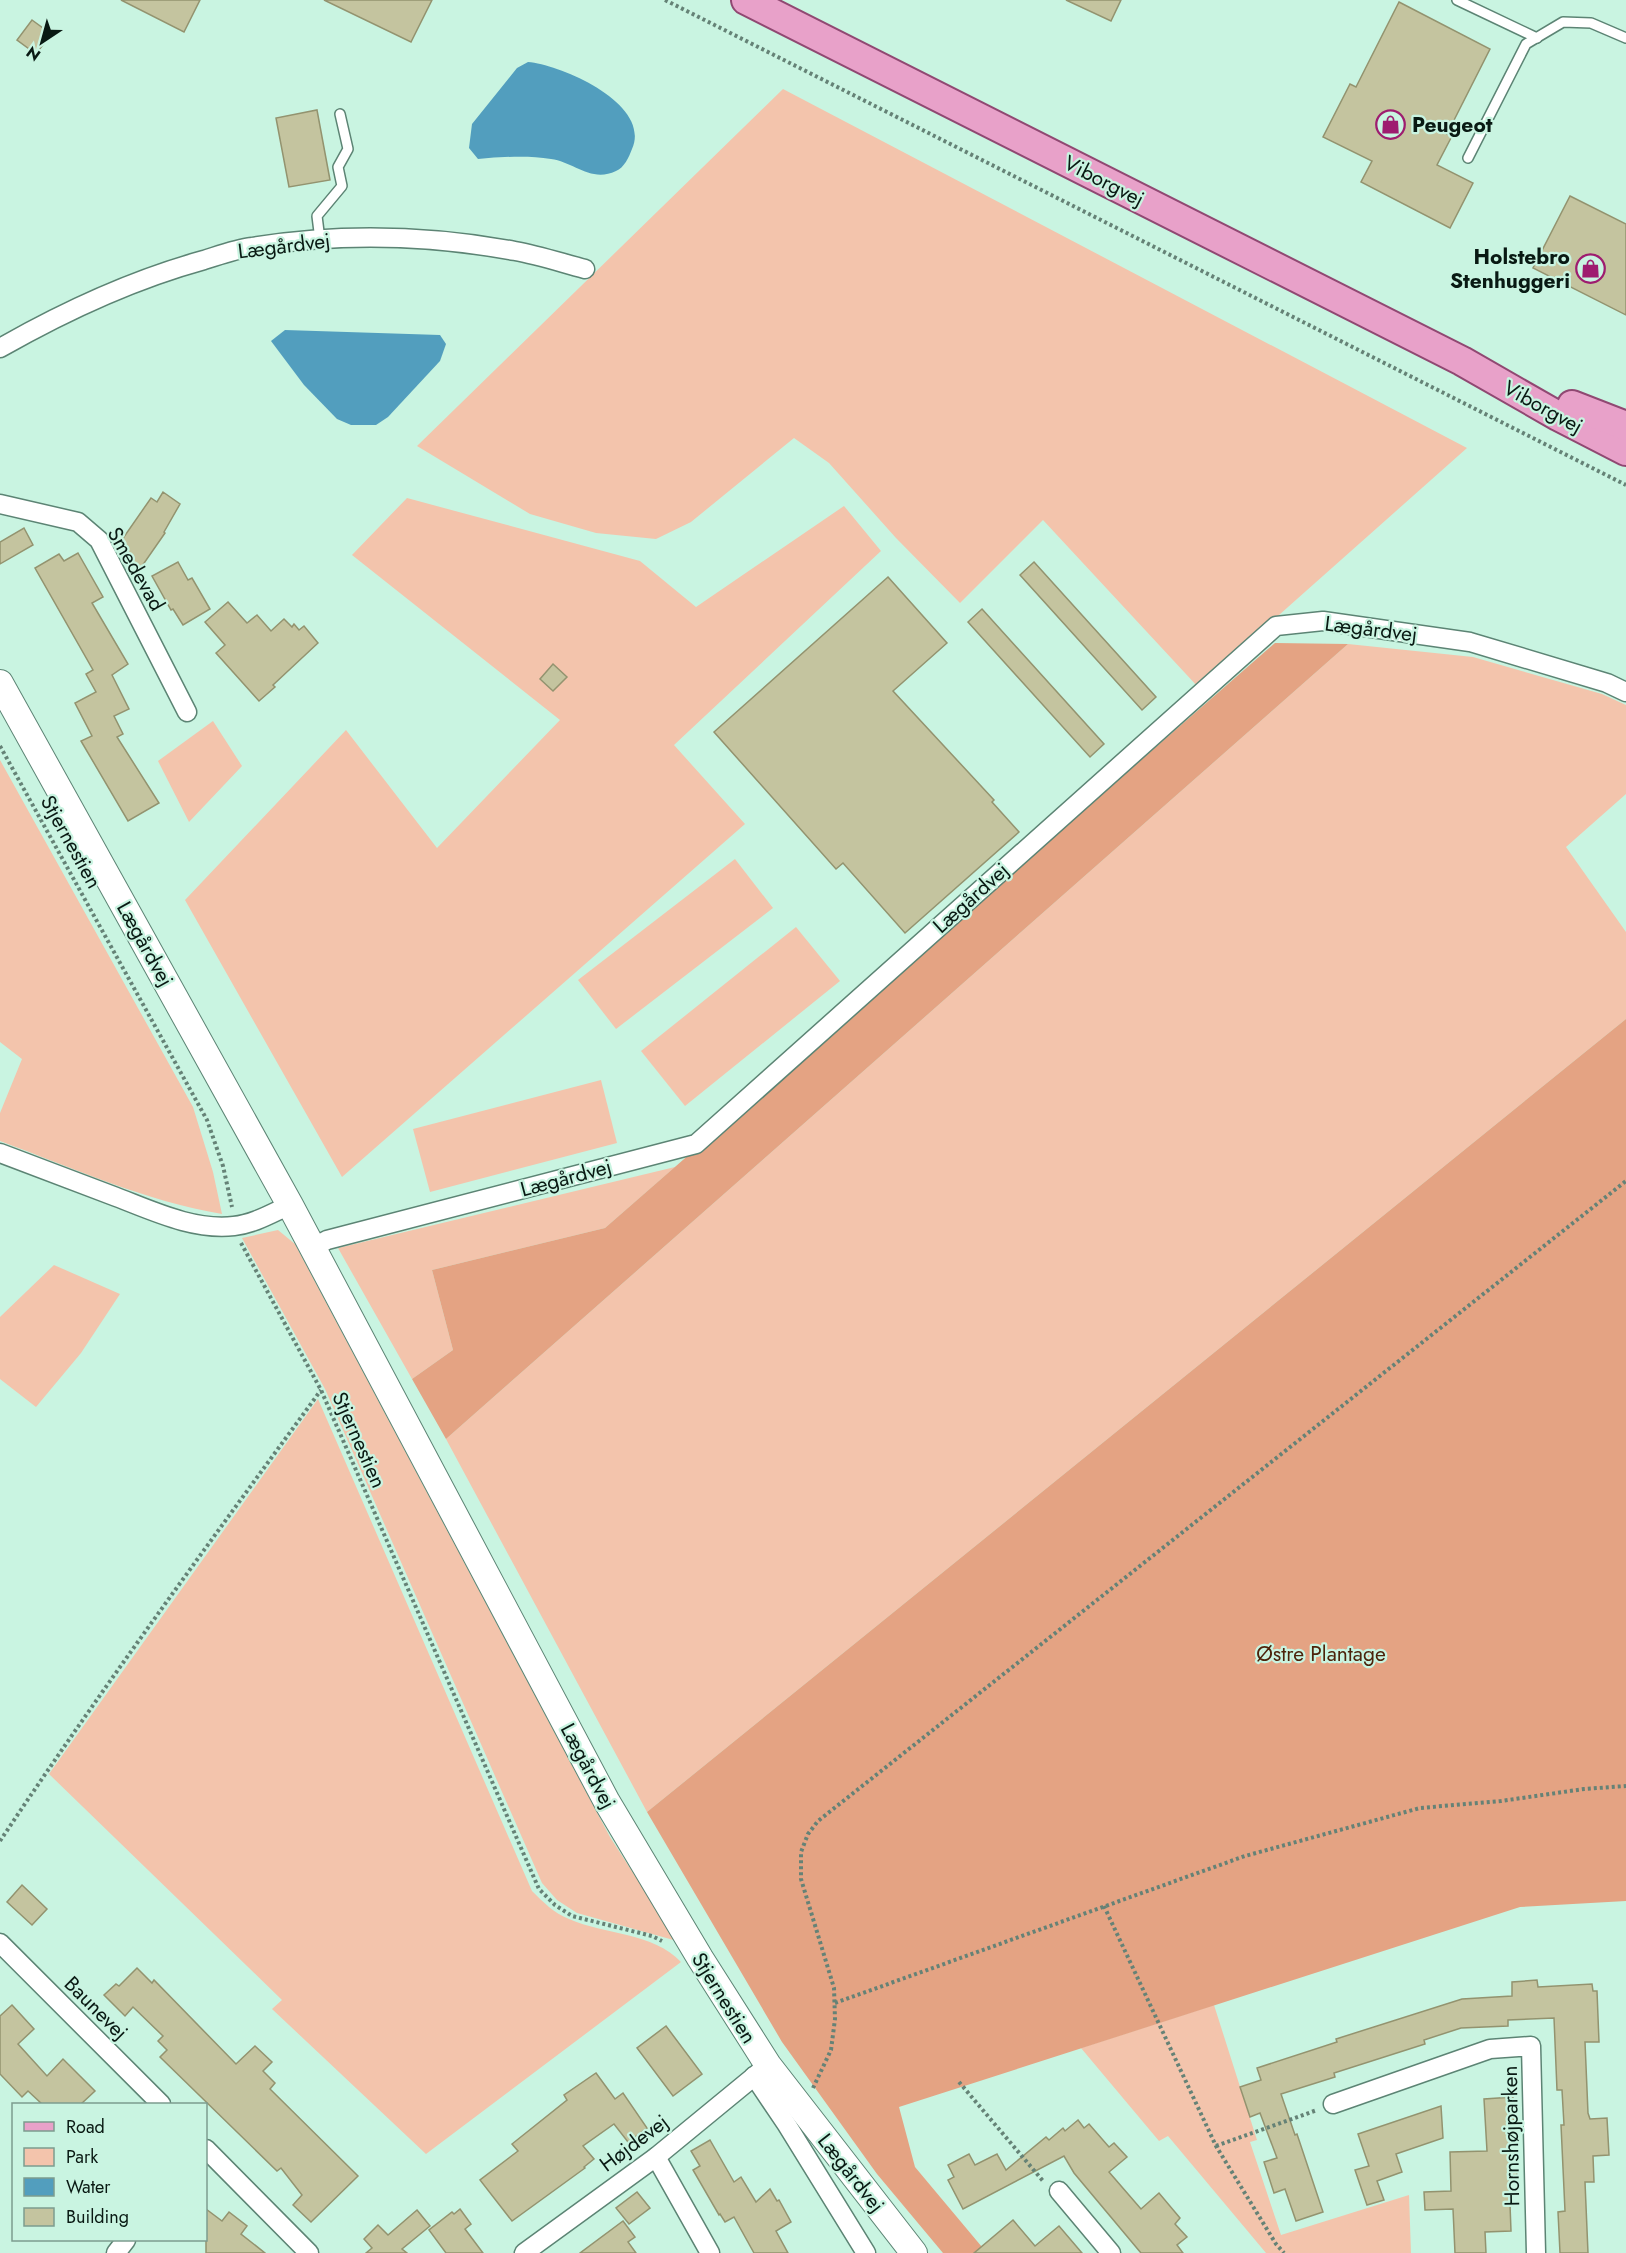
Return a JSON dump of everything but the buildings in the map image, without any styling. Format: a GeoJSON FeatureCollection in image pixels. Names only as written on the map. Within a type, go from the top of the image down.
{"type":"FeatureCollection","features":[{"type":"Feature","properties":{"kind":"main road","name":"Viborgvej"},"geometry":{"type":"LineString","coordinates":[[746,0],[1462,361],[1558,416],[1626,451]]}},
{"type":"Feature","properties":{"kind":"main road","name":"Viborgvej"},"geometry":{"type":"LineString","coordinates":[[1462,361],[1626,426]]}},
{"type":"Feature","properties":{"kind":"street","name":"Lægårdvej"},"geometry":{"type":"LineString","coordinates":[[0,348],[102,295],[168,270],[250,247],[376,237],[447,240],[517,251],[585,269]]}},
{"type":"Feature","properties":{"kind":"street","name":"Smedevad"},"geometry":{"type":"LineString","coordinates":[[0,504],[78,522],[99,540],[187,712]]}},
{"type":"Feature","properties":{"kind":"street","name":"Lægårdvej"},"geometry":{"type":"LineString","coordinates":[[312,1248],[327,1240],[696,1144],[1276,626],[1323,621],[1470,642],[1607,683],[1626,692]]}},
{"type":"Feature","properties":{"kind":"street","name":"Lægårdvej"},"geometry":{"type":"LineString","coordinates":[[0,683],[290,1205],[607,1802],[700,1958],[761,2071],[914,2253]]}},
{"type":"Feature","properties":{"kind":"street"},"geometry":{"type":"LineString","coordinates":[[0,1153],[163,1214],[196,1224],[217,1227],[235,1226],[252,1222],[290,1205]]}},
{"type":"Feature","properties":{"kind":"street","name":"Baunevej"},"geometry":{"type":"LineString","coordinates":[[0,1943],[160,2103]]}},
{"type":"Feature","properties":{"kind":"street","name":"Hornshøjparken"},"geometry":{"type":"LineString","coordinates":[[1333,2104],[1490,2049],[1531,2046],[1536,2253]]}},
{"type":"Feature","properties":{"kind":"street"},"geometry":{"type":"LineString","coordinates":[[761,2071],[866,2253]]}},
{"type":"Feature","properties":{"kind":"street","name":"Højdevej"},"geometry":{"type":"LineString","coordinates":[[524,2253],[656,2157],[761,2071]]}},
{"type":"Feature","properties":{"kind":"street"},"geometry":{"type":"LineString","coordinates":[[207,2150],[309,2253]]}},
{"type":"Feature","properties":{"kind":"street"},"geometry":{"type":"LineString","coordinates":[[656,2157],[710,2253]]}},
{"type":"Feature","properties":{"kind":"street"},"geometry":{"type":"LineString","coordinates":[[1059,2191],[1112,2253]]}},
{"type":"Feature","properties":{"kind":"street"},"geometry":{"type":"LineString","coordinates":[[116,2253],[125,2241]]}},
{"type":"Feature","properties":{"kind":"lane"},"geometry":{"type":"LineString","coordinates":[[1457,0],[1537,38]]}},
{"type":"Feature","properties":{"kind":"lane"},"geometry":{"type":"LineString","coordinates":[[1468,158],[1526,44],[1563,22],[1591,23],[1626,38]]}},
{"type":"Feature","properties":{"kind":"lane"},"geometry":{"type":"LineString","coordinates":[[320,240],[317,216],[342,186],[338,167],[348,149],[340,114]]}},
{"type":"Feature","properties":{"kind":"path"},"geometry":{"type":"LineString","coordinates":[[665,0],[1626,485]]}},
{"type":"Feature","properties":{"kind":"path","name":"Stjernestien"},"geometry":{"type":"LineString","coordinates":[[0,746],[207,1120],[223,1166],[238,1238],[321,1390],[539,1889],[555,1905],[572,1916],[652,1936],[671,1946]]}},
{"type":"Feature","properties":{"kind":"path"},"geometry":{"type":"LineString","coordinates":[[807,2081],[813,2089],[831,2050],[835,2019],[834,1988],[801,1879],[801,1852],[808,1834],[818,1821],[1626,1181]]}},
{"type":"Feature","properties":{"kind":"path"},"geometry":{"type":"LineString","coordinates":[[0,1841],[99,1697],[321,1390]]}},
{"type":"Feature","properties":{"kind":"path"},"geometry":{"type":"LineString","coordinates":[[835,2003],[1245,1856],[1420,1808],[1626,1786]]}},
{"type":"Feature","properties":{"kind":"path"},"geometry":{"type":"LineString","coordinates":[[1104,1906],[1216,2146],[1276,2244],[1284,2253]]}},
{"type":"Feature","properties":{"kind":"path"},"geometry":{"type":"LineString","coordinates":[[959,2082],[1047,2186],[1059,2191]]}},
{"type":"Feature","properties":{"kind":"path"},"geometry":{"type":"LineString","coordinates":[[1216,2146],[1333,2104]]}},
{"type":"Feature","properties":{"kind":"green space"},"geometry":{"type":"Polygon","coordinates":[[[783,89],[1467,448],[1198,687],[1043,520],[960,603],[896,538],[829,463],[794,438],[691,522],[656,539],[596,533],[530,514],[417,446],[783,89]]]}},
{"type":"Feature","properties":{"kind":"green space"},"geometry":{"type":"Polygon","coordinates":[[[407,498],[640,561],[696,607],[844,506],[881,551],[674,745],[745,824],[342,1177],[185,900],[346,730],[437,848],[560,720],[352,555],[407,498]]]}},
{"type":"Feature","properties":{"kind":"green space"},"geometry":{"type":"Polygon","coordinates":[[[1275,643],[1348,644],[446,1439],[412,1379],[453,1350],[432,1270],[605,1228],[1275,643]]]}},
{"type":"Feature","properties":{"kind":"green space"},"geometry":{"type":"Polygon","coordinates":[[[1348,644],[1473,657],[1602,694],[1626,705],[1626,794],[1566,847],[1626,932],[1626,1019],[647,1812],[446,1439],[1348,644]]]}},
{"type":"Feature","properties":{"kind":"green space"},"geometry":{"type":"Polygon","coordinates":[[[213,721],[242,766],[189,822],[158,761],[213,721]]]}},
{"type":"Feature","properties":{"kind":"green space"},"geometry":{"type":"Polygon","coordinates":[[[0,760],[193,1107],[213,1172],[222,1214],[137,1192],[0,1141],[0,1113],[22,1059],[0,1042],[0,760]]]}},
{"type":"Feature","properties":{"kind":"green space"},"geometry":{"type":"Polygon","coordinates":[[[735,859],[773,908],[616,1029],[578,980],[735,859]]]}},
{"type":"Feature","properties":{"kind":"green space"},"geometry":{"type":"Polygon","coordinates":[[[796,927],[840,981],[685,1106],[641,1051],[796,927]]]}},
{"type":"Feature","properties":{"kind":"green space","name":"Østre Plantage"},"geometry":{"type":"Polygon","coordinates":[[[1626,1019],[1626,1901],[1520,1907],[899,2107],[915,2167],[987,2253],[943,2253],[877,2174],[782,2042],[647,1812],[1626,1019]]]}},
{"type":"Feature","properties":{"kind":"green space"},"geometry":{"type":"Polygon","coordinates":[[[601,1080],[617,1143],[430,1192],[413,1129],[601,1080]]]}},
{"type":"Feature","properties":{"kind":"green space"},"geometry":{"type":"Polygon","coordinates":[[[675,1167],[605,1228],[432,1270],[453,1350],[412,1379],[338,1248],[675,1167]]]}},
{"type":"Feature","properties":{"kind":"green space"},"geometry":{"type":"Polygon","coordinates":[[[278,1230],[295,1244],[610,1837],[677,1941],[577,1913],[557,1900],[542,1883],[325,1389],[242,1238],[278,1230]]]}},
{"type":"Feature","properties":{"kind":"green space"},"geometry":{"type":"Polygon","coordinates":[[[54,1265],[120,1294],[81,1353],[36,1407],[0,1379],[0,1317],[54,1265]]]}},
{"type":"Feature","properties":{"kind":"green space"},"geometry":{"type":"Polygon","coordinates":[[[318,1399],[532,1891],[564,1917],[643,1939],[670,1952],[681,1962],[426,2154],[272,2009],[282,2000],[49,1774],[318,1399]]]}},
{"type":"Feature","properties":{"kind":"green space"},"geometry":{"type":"Polygon","coordinates":[[[1214,2005],[1257,2140],[1250,2142],[1281,2235],[1409,2195],[1411,2253],[1266,2253],[1168,2136],[1159,2141],[1081,2048],[1214,2005]]]}},
{"type":"Feature","properties":{"kind":"water"},"geometry":{"type":"Polygon","coordinates":[[[528,62],[581,79],[617,102],[629,117],[635,132],[628,159],[621,167],[616,171],[599,175],[559,161],[542,158],[478,159],[469,148],[472,124],[517,68],[528,62]]]}},
{"type":"Feature","properties":{"kind":"water"},"geometry":{"type":"Polygon","coordinates":[[[285,330],[440,335],[446,344],[440,361],[388,417],[376,425],[351,425],[337,419],[304,385],[271,341],[285,330]]]}},
{"type":"Feature","properties":{"kind":"place","name":"Peugeot"},"geometry":{"type":"Point","coordinates":[1391,125]}},
{"type":"Feature","properties":{"kind":"place","name":"Holstebro Stenhuggeri"},"geometry":{"type":"Point","coordinates":[1591,269]}}]}
